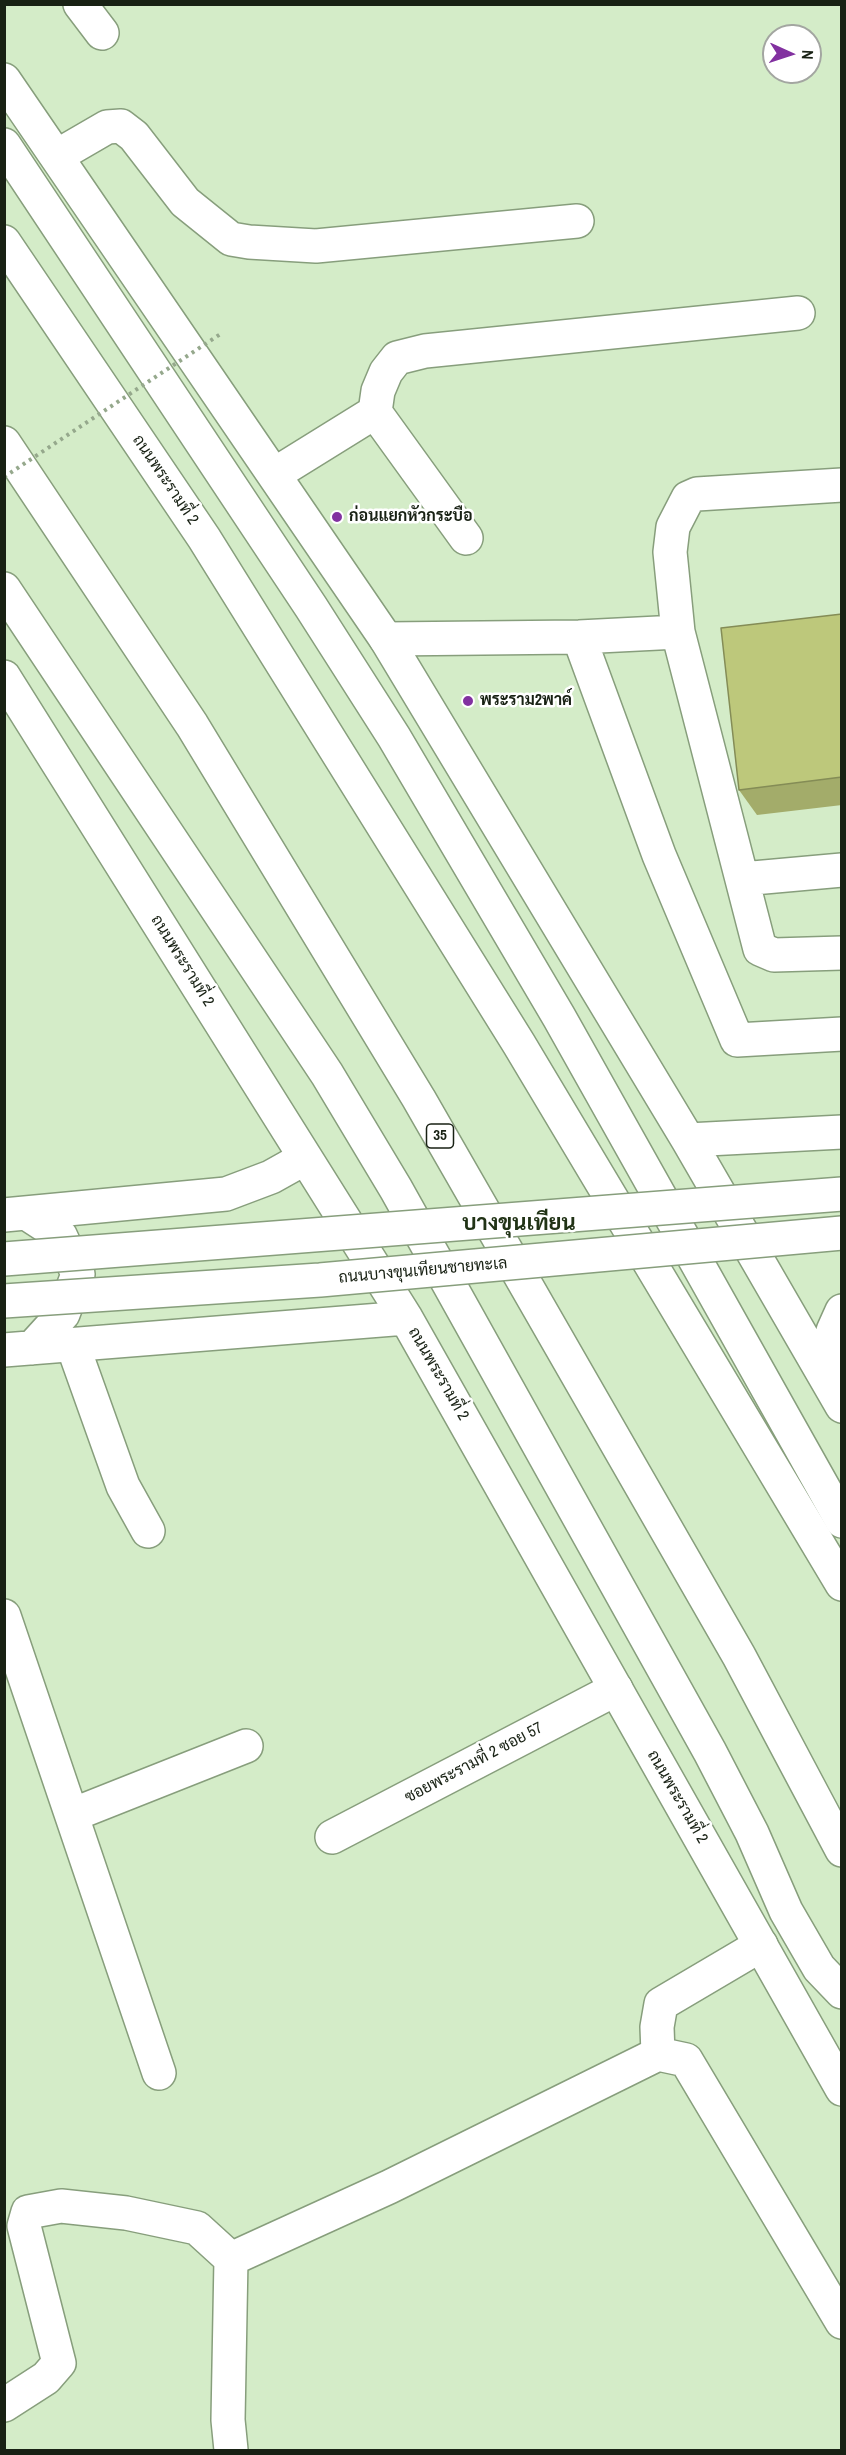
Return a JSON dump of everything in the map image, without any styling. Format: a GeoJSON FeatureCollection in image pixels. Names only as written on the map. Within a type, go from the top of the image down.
{"type":"FeatureCollection","features":[{"type":"Feature","properties":{"kind":"main road"},"geometry":{"type":"LineString","coordinates":[[80,4],[102,33]]}},
{"type":"Feature","properties":{"kind":"main road"},"geometry":{"type":"LineString","coordinates":[[4,80],[386,639],[688,1140],[840,1403]]}},
{"type":"Feature","properties":{"kind":"main road"},"geometry":{"type":"LineString","coordinates":[[57,156],[107,127],[121,126],[134,136],[185,202],[231,239],[249,242],[316,246],[577,221]]}},
{"type":"Feature","properties":{"kind":"main road"},"geometry":{"type":"LineString","coordinates":[[4,145],[317,617],[454,836],[560,1017],[842,1521]]}},
{"type":"Feature","properties":{"kind":"main road","name":"ถนนพระรามที่ 2"},"geometry":{"type":"LineString","coordinates":[[4,242],[204,538],[519,1044],[842,1584]]}},
{"type":"Feature","properties":{"kind":"main road"},"geometry":{"type":"LineString","coordinates":[[466,538],[375,412],[378,391],[397,358],[424,351],[798,313]]}},
{"type":"Feature","properties":{"kind":"main road"},"geometry":{"type":"LineString","coordinates":[[275,474],[375,412]]}},
{"type":"Feature","properties":{"kind":"main road","name":"35"},"geometry":{"type":"LineString","coordinates":[[4,443],[192,725],[419,1099],[739,1656],[842,1850]]}},
{"type":"Feature","properties":{"kind":"main road"},"geometry":{"type":"LineString","coordinates":[[842,485],[697,494],[688,498],[673,527],[670,552],[678,632],[760,949],[766,954],[842,953]]}},
{"type":"Feature","properties":{"kind":"main road"},"geometry":{"type":"LineString","coordinates":[[4,589],[327,1074],[396,1189],[710,1752],[752,1833],[786,1911],[819,1968],[842,1992]]}},
{"type":"Feature","properties":{"kind":"main road"},"geometry":{"type":"LineString","coordinates":[[386,639],[579,637],[678,632]]}},
{"type":"Feature","properties":{"kind":"main road"},"geometry":{"type":"LineString","coordinates":[[579,637],[659,855],[737,1040],[842,1034]]}},
{"type":"Feature","properties":{"kind":"main road","name":"ถนนพระรามที่ 2"},"geometry":{"type":"LineString","coordinates":[[4,677],[406,1318],[842,2090]]}},
{"type":"Feature","properties":{"kind":"main road"},"geometry":{"type":"LineString","coordinates":[[742,879],[842,870]]}},
{"type":"Feature","properties":{"kind":"main road"},"geometry":{"type":"LineString","coordinates":[[688,1140],[842,1132]]}},
{"type":"Feature","properties":{"kind":"main road"},"geometry":{"type":"LineString","coordinates":[[15,1214],[226,1194],[271,1178],[305,1158]]}},
{"type":"Feature","properties":{"kind":"main road"},"geometry":{"type":"LineString","coordinates":[[4,1259],[842,1194]]}},
{"type":"Feature","properties":{"kind":"main road"},"geometry":{"type":"LineString","coordinates":[[15,1214],[60,1235],[78,1274],[63,1314],[18,1349]]}},
{"type":"Feature","properties":{"kind":"main road","name":"ถนนบางขุนเทียนชายทะเล"},"geometry":{"type":"LineString","coordinates":[[4,1301],[320,1280],[842,1233]]}},
{"type":"Feature","properties":{"kind":"main road"},"geometry":{"type":"LineString","coordinates":[[840,1403],[833,1331],[842,1311]]}},
{"type":"Feature","properties":{"kind":"main road"},"geometry":{"type":"LineString","coordinates":[[18,1349],[406,1318]]}},
{"type":"Feature","properties":{"kind":"main road"},"geometry":{"type":"LineString","coordinates":[[73,1346],[119,1476],[147,1531]]}},
{"type":"Feature","properties":{"kind":"main road"},"geometry":{"type":"LineString","coordinates":[[4,1616],[159,2073]]}},
{"type":"Feature","properties":{"kind":"main road","name":"ซอยพระรามที่ 2 ซอย 57"},"geometry":{"type":"LineString","coordinates":[[332,1837],[616,1689]]}},
{"type":"Feature","properties":{"kind":"main road"},"geometry":{"type":"LineString","coordinates":[[72,1815],[246,1746]]}},
{"type":"Feature","properties":{"kind":"main road"},"geometry":{"type":"LineString","coordinates":[[658,2054],[657,2027],[661,2004],[761,1945]]}},
{"type":"Feature","properties":{"kind":"main road"},"geometry":{"type":"LineString","coordinates":[[231,2259],[389,2187],[658,2054],[687,2060],[842,2322]]}},
{"type":"Feature","properties":{"kind":"main road"},"geometry":{"type":"LineString","coordinates":[[4,2405],[46,2378],[59,2363],[24,2226],[27,2212],[61,2206],[126,2213],[197,2228],[231,2259],[228,2420],[231,2451]]}},
{"type":"Feature","properties":{"kind":"path"},"geometry":{"type":"LineString","coordinates":[[4,477],[222,333]]}},
{"type":"Feature","properties":{"kind":"building"},"geometry":{"type":"Polygon","coordinates":[[[842,614],[842,777],[739,790],[721,628],[842,614]]]}},
{"type":"Feature","properties":{"kind":"place","name":"ก่อนแยกหัวกระบือ"},"geometry":{"type":"Point","coordinates":[337,517]}},
{"type":"Feature","properties":{"kind":"place","name":"พระราม2พาค์"},"geometry":{"type":"Point","coordinates":[468,701]}},
{"type":"Feature","properties":{"kind":"district","name":"บางขุนเทียน"},"geometry":{"type":"Point","coordinates":[519,1224]}}]}
